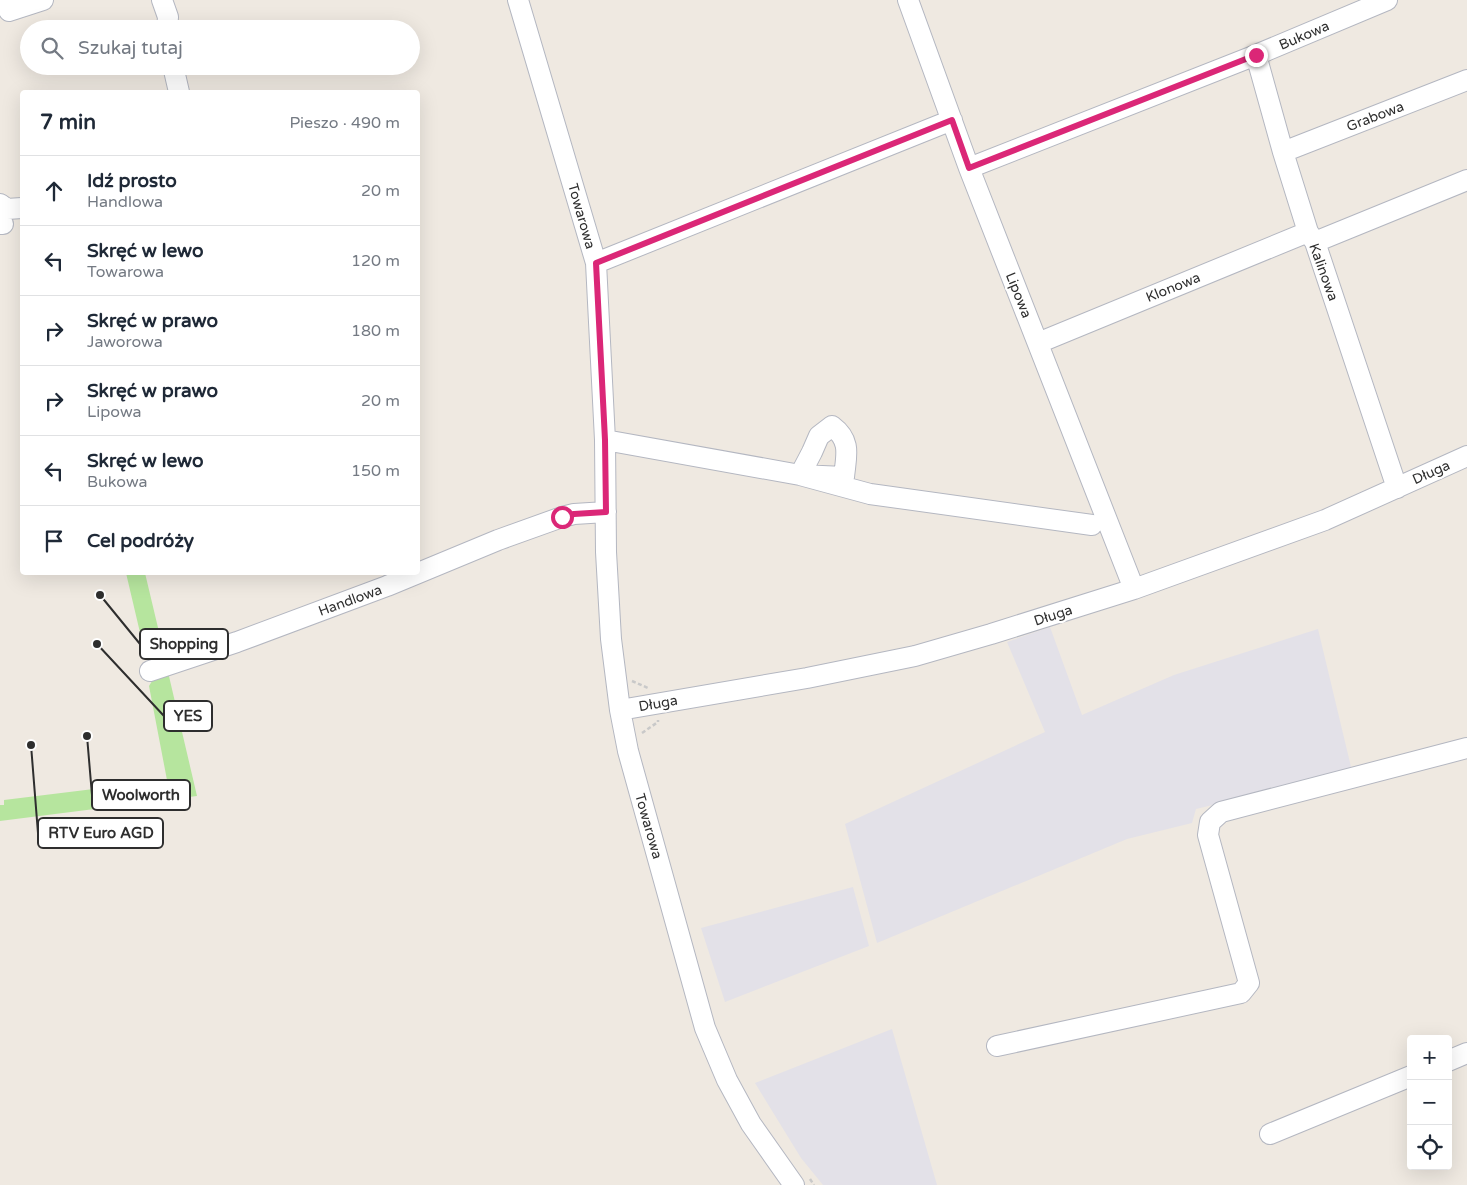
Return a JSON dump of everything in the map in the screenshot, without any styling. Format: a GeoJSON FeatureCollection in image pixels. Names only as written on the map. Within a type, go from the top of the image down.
{"type":"FeatureCollection","features":[{"type":"Feature","properties":{"kind":"street"},"geometry":{"type":"LineString","coordinates":[[6,0],[9,11],[43,0]]}},
{"type":"Feature","properties":{"kind":"street"},"geometry":{"type":"LineString","coordinates":[[162,0],[168,20]]}},
{"type":"Feature","properties":{"kind":"street","name":"Towarowa"},"geometry":{"type":"LineString","coordinates":[[518,0],[596,263],[605,440],[611,639],[620,710],[628,751],[705,1028],[727,1080],[751,1124],[802,1181]]}},
{"type":"Feature","properties":{"kind":"street","name":"Lipowa"},"geometry":{"type":"LineString","coordinates":[[908,0],[969,168],[1134,589]]}},
{"type":"Feature","properties":{"kind":"street","name":"Bukowa"},"geometry":{"type":"LineString","coordinates":[[969,168],[1256,55],[1387,0]]}},
{"type":"Feature","properties":{"kind":"street","name":"Kalinowa"},"geometry":{"type":"LineString","coordinates":[[1256,55],[1283,152],[1397,488]]}},
{"type":"Feature","properties":{"kind":"street"},"geometry":{"type":"LineString","coordinates":[[175,75],[179,90]]}},
{"type":"Feature","properties":{"kind":"street","name":"Grabowa"},"geometry":{"type":"LineString","coordinates":[[1283,152],[1467,80]]}},
{"type":"Feature","properties":{"kind":"street"},"geometry":{"type":"LineString","coordinates":[[596,263],[952,120]]}},
{"type":"Feature","properties":{"kind":"street","name":"Klonowa"},"geometry":{"type":"LineString","coordinates":[[1038,343],[1312,237],[1467,180]]}},
{"type":"Feature","properties":{"kind":"street"},"geometry":{"type":"LineString","coordinates":[[0,204],[7,209],[20,208]]}},
{"type":"Feature","properties":{"kind":"street"},"geometry":{"type":"LineString","coordinates":[[605,440],[800,475],[870,494],[1092,525]]}},
{"type":"Feature","properties":{"kind":"street","name":"Długa"},"geometry":{"type":"LineString","coordinates":[[620,710],[807,678],[915,656],[991,634],[1134,589],[1324,520],[1467,456]]}},
{"type":"Feature","properties":{"kind":"street","name":"Handlowa"},"geometry":{"type":"LineString","coordinates":[[420,572],[498,540],[562,517],[574,514],[606,512]]}},
{"type":"Feature","properties":{"kind":"street","name":"Handlowa"},"geometry":{"type":"LineString","coordinates":[[150,671],[237,642],[414,575]]}},
{"type":"Feature","properties":{"kind":"street"},"geometry":{"type":"LineString","coordinates":[[996,1046],[1241,993],[1249,983],[1208,835],[1210,822],[1221,812],[1467,748]]}},
{"type":"Feature","properties":{"kind":"street"},"geometry":{"type":"LineString","coordinates":[[1452,1059],[1467,1053]]}},
{"type":"Feature","properties":{"kind":"street"},"geometry":{"type":"LineString","coordinates":[[1270,1134],[1407,1078]]}},
{"type":"Feature","properties":{"kind":"path"},"geometry":{"type":"LineString","coordinates":[[629,680],[653,690],[658,722],[643,732],[641,738]]}},
{"type":"Feature","properties":{"kind":"path"},"geometry":{"type":"LineString","coordinates":[[802,1181],[814,1185]]}},
{"type":"Feature","properties":{"kind":"shaded area"},"geometry":{"type":"Polygon","coordinates":[[[1050,627],[1082,715],[1174,675],[1318,629],[1352,771],[1196,809],[1192,823],[1127,839],[877,943],[845,824],[1045,732],[1007,642],[1050,627]]]}},
{"type":"Feature","properties":{"kind":"shaded area"},"geometry":{"type":"Polygon","coordinates":[[[853,887],[869,946],[725,1002],[701,928],[853,887]]]}},
{"type":"Feature","properties":{"kind":"shaded area"},"geometry":{"type":"Polygon","coordinates":[[[892,1029],[937,1185],[823,1185],[801,1158],[755,1083],[892,1029]]]}},
{"type":"Feature","properties":{"kind":"green space"},"geometry":{"type":"Polygon","coordinates":[[[126,575],[145,575],[164,653],[146,658],[126,575]]]}},
{"type":"Feature","properties":{"kind":"green space"},"geometry":{"type":"Polygon","coordinates":[[[168,672],[197,796],[0,821],[0,805],[4,805],[4,800],[167,780],[149,686],[154,678],[168,672]]]}},
{"type":"Feature","properties":{"kind":"place","name":"Shopping"},"geometry":{"type":"Point","coordinates":[100,595]}},
{"type":"Feature","properties":{"kind":"place","name":"YES"},"geometry":{"type":"Point","coordinates":[97,644]}},
{"type":"Feature","properties":{"kind":"place","name":"Woolworth"},"geometry":{"type":"Point","coordinates":[87,736]}},
{"type":"Feature","properties":{"kind":"place","name":"RTV Euro AGD"},"geometry":{"type":"Point","coordinates":[31,745]}},
{"type":"Feature","properties":{"kind":"route"},"geometry":{"type":"LineString","coordinates":[[562,517],[574,514],[606,512],[605,440],[596,263],[952,120],[969,168],[1256,55]]}}]}
